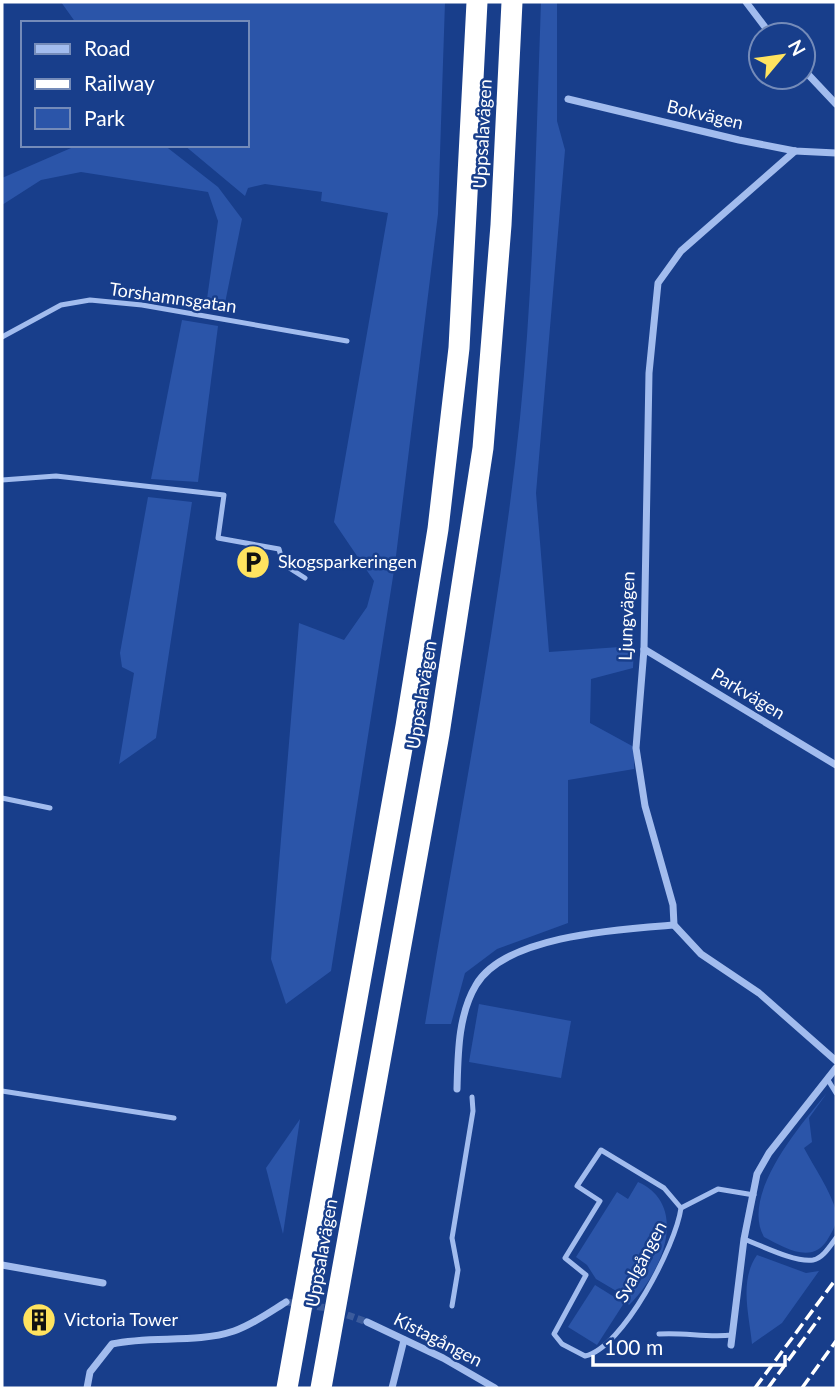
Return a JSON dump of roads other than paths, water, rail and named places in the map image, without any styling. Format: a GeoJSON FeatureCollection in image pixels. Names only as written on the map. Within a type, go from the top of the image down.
{"type":"FeatureCollection","features":[{"type":"Feature","properties":{"kind":"highway","name":"Uppsalavägen"},"geometry":{"type":"LineString","coordinates":[[287,1388],[401,752],[438,529],[460,335],[477,2]]}},
{"type":"Feature","properties":{"kind":"highway","name":"Uppsalavägen"},"geometry":{"type":"LineString","coordinates":[[321,1388],[439,734],[481,461],[497,294],[512,2]]}},
{"type":"Feature","properties":{"kind":"street"},"geometry":{"type":"LineString","coordinates":[[746,2],[760,21]]}},
{"type":"Feature","properties":{"kind":"street"},"geometry":{"type":"LineString","coordinates":[[817,84],[836,104]]}},
{"type":"Feature","properties":{"kind":"street","name":"Bokvägen"},"geometry":{"type":"LineString","coordinates":[[568,99],[795,151],[836,153]]}},
{"type":"Feature","properties":{"kind":"street","name":"Ljungvägen"},"geometry":{"type":"LineString","coordinates":[[674,925],[673,905],[645,806],[636,748],[644,649],[649,373],[658,282],[681,251],[795,151]]}},
{"type":"Feature","properties":{"kind":"street","name":"Parkvägen"},"geometry":{"type":"LineString","coordinates":[[644,649],[836,765]]}},
{"type":"Feature","properties":{"kind":"street"},"geometry":{"type":"LineString","coordinates":[[457,1089],[463,1014],[477,983],[502,960],[537,946],[605,930],[674,925],[701,954],[759,993],[836,1062]]}},
{"type":"Feature","properties":{"kind":"street"},"geometry":{"type":"LineString","coordinates":[[731,1345],[744,1239],[757,1174],[769,1153],[836,1068]]}},
{"type":"Feature","properties":{"kind":"street"},"geometry":{"type":"LineString","coordinates":[[2,1265],[103,1283]]}},
{"type":"Feature","properties":{"kind":"street"},"geometry":{"type":"LineString","coordinates":[[87,1388],[90,1372],[111,1344],[140,1337],[204,1338],[236,1331],[286,1302]]}},
{"type":"Feature","properties":{"kind":"street","name":"Kistagången"},"geometry":{"type":"LineString","coordinates":[[367,1322],[495,1388]]}},
{"type":"Feature","properties":{"kind":"street"},"geometry":{"type":"LineString","coordinates":[[392,1388],[404,1340]]}},
{"type":"Feature","properties":{"kind":"lane","name":"Torshamnsgatan"},"geometry":{"type":"LineString","coordinates":[[2,337],[61,305],[90,300],[142,304],[347,341]]}},
{"type":"Feature","properties":{"kind":"lane"},"geometry":{"type":"LineString","coordinates":[[2,480],[56,476],[224,495],[218,538],[279,549],[283,564],[305,578]]}},
{"type":"Feature","properties":{"kind":"lane"},"geometry":{"type":"LineString","coordinates":[[2,798],[50,808]]}},
{"type":"Feature","properties":{"kind":"lane"},"geometry":{"type":"LineString","coordinates":[[828,1080],[836,1093]]}},
{"type":"Feature","properties":{"kind":"lane"},"geometry":{"type":"LineString","coordinates":[[2,1091],[174,1118]]}},
{"type":"Feature","properties":{"kind":"lane"},"geometry":{"type":"LineString","coordinates":[[452,1306],[458,1270],[452,1238],[473,1111],[472,1097]]}},
{"type":"Feature","properties":{"kind":"lane","name":"Svalgången"},"geometry":{"type":"LineString","coordinates":[[601,1150],[664,1188],[681,1208],[663,1258],[640,1299],[608,1344],[598,1353],[585,1356],[562,1344],[554,1334],[586,1275],[565,1258],[600,1201],[577,1186],[601,1150]]}},
{"type":"Feature","properties":{"kind":"lane","name":"Svalgången"},"geometry":{"type":"LineString","coordinates":[[681,1208],[719,1189],[754,1195]]}},
{"type":"Feature","properties":{"kind":"lane"},"geometry":{"type":"LineString","coordinates":[[744,1239],[799,1259],[813,1260],[823,1254],[836,1238]]}},
{"type":"Feature","properties":{"kind":"lane"},"geometry":{"type":"LineString","coordinates":[[659,1334],[680,1333],[709,1338],[732,1335]]}},
{"type":"Feature","properties":{"kind":"tunnel"},"geometry":{"type":"LineString","coordinates":[[286,1302],[328,1308],[367,1322]]}},
{"type":"Feature","properties":{"kind":"railway"},"geometry":{"type":"LineString","coordinates":[[755,1388],[836,1279]]}},
{"type":"Feature","properties":{"kind":"railway"},"geometry":{"type":"LineString","coordinates":[[768,1388],[820,1317]]}},
{"type":"Feature","properties":{"kind":"railway"},"geometry":{"type":"LineString","coordinates":[[802,1388],[836,1341]]}},
{"type":"Feature","properties":{"kind":"place","name":"Skogsparkeringen"},"geometry":{"type":"Point","coordinates":[253,562]}},
{"type":"Feature","properties":{"kind":"place","name":"Victoria Tower"},"geometry":{"type":"Point","coordinates":[39,1320]}}]}
